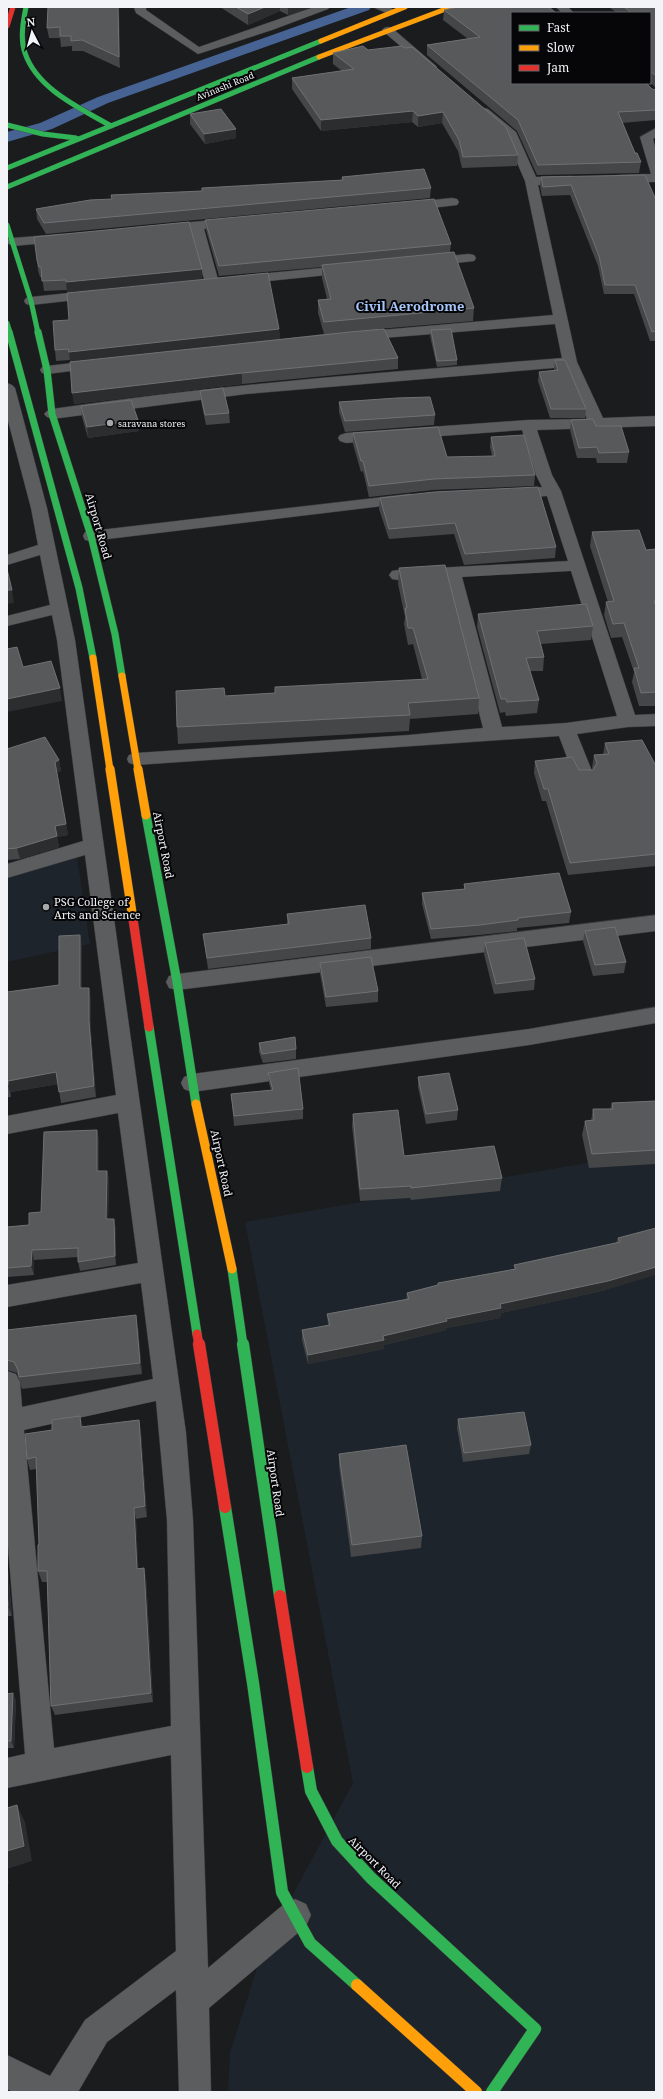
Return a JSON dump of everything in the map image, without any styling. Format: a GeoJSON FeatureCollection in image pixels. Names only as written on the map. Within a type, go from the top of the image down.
{"type":"FeatureCollection","features":[{"type":"Feature","properties":{"kind":"street"},"geometry":{"type":"LineString","coordinates":[[7,26],[13,7]]}},
{"type":"Feature","properties":{"kind":"street"},"geometry":{"type":"LineString","coordinates":[[26,7],[24,26],[27,59],[40,78],[66,98],[111,126]]}},
{"type":"Feature","properties":{"kind":"street"},"geometry":{"type":"LineString","coordinates":[[140,7],[140,12],[198,51],[268,28],[324,7]]}},
{"type":"Feature","properties":{"kind":"street","name":"Avinashi Road"},"geometry":{"type":"LineString","coordinates":[[7,168],[386,11],[405,7]]}},
{"type":"Feature","properties":{"kind":"street","name":"Avinashi Road"},"geometry":{"type":"LineString","coordinates":[[7,187],[137,132],[388,30],[451,7]]}},
{"type":"Feature","properties":{"kind":"street"},"geometry":{"type":"LineString","coordinates":[[386,11],[406,24]]}},
{"type":"Feature","properties":{"kind":"street"},"geometry":{"type":"LineString","coordinates":[[388,30],[442,76]]}},
{"type":"Feature","properties":{"kind":"street"},"geometry":{"type":"LineString","coordinates":[[472,102],[512,135],[531,181],[562,319],[570,362],[596,423]]}},
{"type":"Feature","properties":{"kind":"street"},"geometry":{"type":"LineString","coordinates":[[7,125],[43,134],[80,138]]}},
{"type":"Feature","properties":{"kind":"street"},"geometry":{"type":"LineString","coordinates":[[656,132],[646,137],[656,172]]}},
{"type":"Feature","properties":{"kind":"street"},"geometry":{"type":"LineString","coordinates":[[601,179],[656,178]]}},
{"type":"Feature","properties":{"kind":"street"},"geometry":{"type":"LineString","coordinates":[[531,181],[586,180]]}},
{"type":"Feature","properties":{"kind":"street"},"geometry":{"type":"LineString","coordinates":[[390,208],[452,202]]}},
{"type":"Feature","properties":{"kind":"street"},"geometry":{"type":"LineString","coordinates":[[151,230],[251,221]]}},
{"type":"Feature","properties":{"kind":"street","name":"Airport Road"},"geometry":{"type":"LineString","coordinates":[[7,225],[31,301],[46,370],[52,414],[92,536],[115,634],[136,759],[177,982],[192,1084],[236,1286],[293,1686],[311,1791],[337,1841],[370,1878],[535,2029],[492,2092]]}},
{"type":"Feature","properties":{"kind":"street"},"geometry":{"type":"LineString","coordinates":[[197,226],[212,283]]}},
{"type":"Feature","properties":{"kind":"street"},"geometry":{"type":"LineString","coordinates":[[13,242],[74,237]]}},
{"type":"Feature","properties":{"kind":"street"},"geometry":{"type":"LineString","coordinates":[[415,263],[469,258]]}},
{"type":"Feature","properties":{"kind":"street"},"geometry":{"type":"LineString","coordinates":[[197,284],[368,268]]}},
{"type":"Feature","properties":{"kind":"street"},"geometry":{"type":"LineString","coordinates":[[31,301],[110,293]]}},
{"type":"Feature","properties":{"kind":"street"},"geometry":{"type":"LineString","coordinates":[[342,338],[562,319]]}},
{"type":"Feature","properties":{"kind":"street"},"geometry":{"type":"LineString","coordinates":[[7,323],[79,588],[98,682],[163,1122],[253,1683],[282,1892],[310,1943],[476,2092]]}},
{"type":"Feature","properties":{"kind":"street"},"geometry":{"type":"LineString","coordinates":[[46,370],[116,362]]}},
{"type":"Feature","properties":{"kind":"street"},"geometry":{"type":"LineString","coordinates":[[52,414],[210,394],[570,362]]}},
{"type":"Feature","properties":{"kind":"street"},"geometry":{"type":"LineString","coordinates":[[7,388],[39,508],[66,640],[150,1271],[167,1386],[180,1520],[195,2092]]}},
{"type":"Feature","properties":{"kind":"street"},"geometry":{"type":"LineString","coordinates":[[346,438],[528,425],[656,421]]}},
{"type":"Feature","properties":{"kind":"street"},"geometry":{"type":"LineString","coordinates":[[528,425],[544,475],[553,491],[628,721]]}},
{"type":"Feature","properties":{"kind":"street"},"geometry":{"type":"LineString","coordinates":[[497,493],[553,491]]}},
{"type":"Feature","properties":{"kind":"street"},"geometry":{"type":"LineString","coordinates":[[92,536],[425,497]]}},
{"type":"Feature","properties":{"kind":"street"},"geometry":{"type":"LineString","coordinates":[[7,560],[47,548]]}},
{"type":"Feature","properties":{"kind":"street"},"geometry":{"type":"LineString","coordinates":[[398,575],[577,566]]}},
{"type":"Feature","properties":{"kind":"street"},"geometry":{"type":"LineString","coordinates":[[452,572],[494,733]]}},
{"type":"Feature","properties":{"kind":"street"},"geometry":{"type":"LineString","coordinates":[[7,621],[60,608]]}},
{"type":"Feature","properties":{"kind":"street"},"geometry":{"type":"LineString","coordinates":[[136,759],[409,741],[494,733],[566,729],[628,721],[656,720]]}},
{"type":"Feature","properties":{"kind":"street"},"geometry":{"type":"LineString","coordinates":[[566,729],[584,776]]}},
{"type":"Feature","properties":{"kind":"street"},"geometry":{"type":"LineString","coordinates":[[7,871],[94,845]]}},
{"type":"Feature","properties":{"kind":"street"},"geometry":{"type":"LineString","coordinates":[[177,982],[656,922]]}},
{"type":"Feature","properties":{"kind":"street"},"geometry":{"type":"LineString","coordinates":[[192,1084],[529,1038],[656,1016]]}},
{"type":"Feature","properties":{"kind":"street"},"geometry":{"type":"LineString","coordinates":[[7,1125],[128,1102]]}},
{"type":"Feature","properties":{"kind":"street"},"geometry":{"type":"LineString","coordinates":[[7,1296],[150,1271]]}},
{"type":"Feature","properties":{"kind":"street"},"geometry":{"type":"LineString","coordinates":[[7,1382],[9,1422],[41,1765]]}},
{"type":"Feature","properties":{"kind":"street"},"geometry":{"type":"LineString","coordinates":[[9,1422],[167,1386]]}},
{"type":"Feature","properties":{"kind":"street"},"geometry":{"type":"LineString","coordinates":[[7,1773],[41,1765],[186,1738]]}},
{"type":"Feature","properties":{"kind":"street"},"geometry":{"type":"LineString","coordinates":[[193,2001],[295,1915]]}},
{"type":"Feature","properties":{"kind":"street"},"geometry":{"type":"LineString","coordinates":[[60,2092],[96,2031],[191,1959]]}},
{"type":"Feature","properties":{"kind":"street"},"geometry":{"type":"LineString","coordinates":[[7,2071],[46,2092]]}},
{"type":"Feature","properties":{"kind":"shaded area","name":"PSG College of Arts and Science"},"geometry":{"type":"Polygon","coordinates":[[[76,850],[90,944],[7,962],[7,870],[76,850]]]}},
{"type":"Feature","properties":{"kind":"shaded area"},"geometry":{"type":"Polygon","coordinates":[[[656,1151],[656,2092],[228,2092],[230,2052],[263,1950],[353,1783],[245,1222],[656,1151]]]}},
{"type":"Feature","properties":{"kind":"building"},"geometry":{"type":"Polygon","coordinates":[[[48,7],[118,7],[119,57],[82,40],[71,41],[71,36],[60,36],[60,27],[47,28],[48,7]]]}},
{"type":"Feature","properties":{"kind":"building"},"geometry":{"type":"Polygon","coordinates":[[[236,7],[265,7],[248,14],[236,7]]]}},
{"type":"Feature","properties":{"kind":"building"},"geometry":{"type":"Polygon","coordinates":[[[458,7],[549,7],[555,12],[511,12],[511,84],[647,84],[652,89],[656,90],[656,110],[618,112],[635,153],[637,153],[641,162],[538,165],[518,120],[427,45],[480,37],[444,10],[458,7]]]}},
{"type":"Feature","properties":{"kind":"building"},"geometry":{"type":"Polygon","coordinates":[[[624,7],[656,7],[656,76],[651,72],[651,12],[631,12],[624,7]]]}},
{"type":"Feature","properties":{"kind":"building"},"geometry":{"type":"Polygon","coordinates":[[[363,46],[368,50],[402,46],[405,48],[412,47],[506,127],[518,155],[463,157],[459,140],[443,112],[418,116],[413,111],[321,120],[292,78],[354,69],[333,53],[363,46]]]}},
{"type":"Feature","properties":{"kind":"building"},"geometry":{"type":"Polygon","coordinates":[[[221,109],[236,129],[204,134],[190,114],[221,109]]]}},
{"type":"Feature","properties":{"kind":"building"},"geometry":{"type":"Polygon","coordinates":[[[424,169],[431,188],[44,223],[36,209],[90,200],[112,199],[111,195],[202,191],[202,188],[343,180],[342,177],[424,169]]]}},
{"type":"Feature","properties":{"kind":"building"},"geometry":{"type":"Polygon","coordinates":[[[645,175],[656,200],[656,331],[652,332],[635,285],[605,285],[599,256],[571,185],[543,187],[541,177],[645,175]]]}},
{"type":"Feature","properties":{"kind":"building"},"geometry":{"type":"Polygon","coordinates":[[[434,199],[451,244],[219,266],[205,220],[434,199]]]}},
{"type":"Feature","properties":{"kind":"building"},"geometry":{"type":"Polygon","coordinates":[[[189,222],[202,269],[66,282],[66,280],[42,281],[41,267],[39,267],[37,260],[34,237],[189,222]]]}},
{"type":"Feature","properties":{"kind":"building"},"geometry":{"type":"Polygon","coordinates":[[[454,252],[474,308],[324,322],[318,300],[331,299],[322,265],[454,252]]]}},
{"type":"Feature","properties":{"kind":"building"},"geometry":{"type":"Polygon","coordinates":[[[268,273],[279,329],[69,352],[68,349],[55,350],[53,321],[69,320],[67,293],[268,273]]]}},
{"type":"Feature","properties":{"kind":"building"},"geometry":{"type":"Polygon","coordinates":[[[384,329],[398,358],[242,373],[72,393],[70,362],[384,329]]]}},
{"type":"Feature","properties":{"kind":"building"},"geometry":{"type":"Polygon","coordinates":[[[451,329],[457,360],[437,361],[431,330],[451,329]]]}},
{"type":"Feature","properties":{"kind":"building"},"geometry":{"type":"Polygon","coordinates":[[[555,360],[565,360],[586,409],[551,409],[539,372],[558,370],[555,360]]]}},
{"type":"Feature","properties":{"kind":"building"},"geometry":{"type":"Polygon","coordinates":[[[223,388],[229,413],[205,415],[200,391],[223,388]]]}},
{"type":"Feature","properties":{"kind":"building"},"geometry":{"type":"Polygon","coordinates":[[[430,397],[435,415],[345,421],[339,402],[397,398],[430,397]]]}},
{"type":"Feature","properties":{"kind":"building"},"geometry":{"type":"Polygon","coordinates":[[[131,400],[138,420],[87,427],[81,406],[131,400]]]}},
{"type":"Feature","properties":{"kind":"building"},"geometry":{"type":"Polygon","coordinates":[[[593,419],[596,426],[621,426],[629,452],[599,453],[597,447],[579,448],[571,420],[593,419]]]}},
{"type":"Feature","properties":{"kind":"building"},"geometry":{"type":"Polygon","coordinates":[[[438,427],[447,457],[495,456],[491,437],[524,435],[535,475],[434,479],[369,486],[363,461],[361,461],[353,433],[438,427]]]}},
{"type":"Feature","properties":{"kind":"building"},"geometry":{"type":"Polygon","coordinates":[[[538,487],[556,547],[465,554],[455,523],[389,529],[380,498],[434,492],[538,487]]]}},
{"type":"Feature","properties":{"kind":"building"},"geometry":{"type":"Polygon","coordinates":[[[639,530],[646,550],[656,549],[656,601],[654,601],[656,606],[656,692],[641,693],[634,668],[639,668],[624,623],[613,624],[606,602],[614,601],[592,532],[639,530]]]}},
{"type":"Feature","properties":{"kind":"building"},"geometry":{"type":"Polygon","coordinates":[[[445,565],[479,698],[408,703],[410,715],[177,727],[176,691],[224,688],[225,696],[275,693],[275,687],[428,679],[413,628],[408,628],[405,608],[407,608],[399,568],[445,565]]]}},
{"type":"Feature","properties":{"kind":"building"},"geometry":{"type":"Polygon","coordinates":[[[7,569],[12,590],[7,590],[7,569]]]}},
{"type":"Feature","properties":{"kind":"building"},"geometry":{"type":"Polygon","coordinates":[[[586,604],[593,626],[537,631],[544,657],[526,658],[539,700],[507,702],[506,699],[501,699],[478,614],[586,604]]]}},
{"type":"Feature","properties":{"kind":"building"},"geometry":{"type":"Polygon","coordinates":[[[17,647],[23,667],[51,661],[60,688],[7,699],[7,649],[17,647]]]}},
{"type":"Feature","properties":{"kind":"building"},"geometry":{"type":"Polygon","coordinates":[[[45,737],[59,760],[55,762],[66,824],[55,826],[57,836],[17,848],[7,849],[7,749],[45,737]]]}},
{"type":"Feature","properties":{"kind":"building"},"geometry":{"type":"Polygon","coordinates":[[[642,740],[656,766],[656,854],[570,863],[548,789],[544,789],[535,761],[572,757],[579,770],[593,770],[597,763],[594,755],[609,754],[605,743],[642,740]]]}},
{"type":"Feature","properties":{"kind":"building"},"geometry":{"type":"Polygon","coordinates":[[[559,873],[571,912],[518,918],[518,920],[480,925],[431,929],[422,893],[465,889],[464,884],[559,873]]]}},
{"type":"Feature","properties":{"kind":"building"},"geometry":{"type":"Polygon","coordinates":[[[365,905],[371,938],[207,958],[203,934],[289,924],[287,914],[365,905]]]}},
{"type":"Feature","properties":{"kind":"building"},"geometry":{"type":"Polygon","coordinates":[[[615,927],[626,962],[595,965],[585,931],[615,927]]]}},
{"type":"Feature","properties":{"kind":"building"},"geometry":{"type":"Polygon","coordinates":[[[80,935],[80,988],[89,988],[89,1021],[94,1086],[59,1092],[56,1072],[8,1081],[7,1086],[7,992],[59,985],[59,936],[80,935]]]}},
{"type":"Feature","properties":{"kind":"building"},"geometry":{"type":"Polygon","coordinates":[[[524,938],[535,979],[496,984],[485,943],[524,938]]]}},
{"type":"Feature","properties":{"kind":"building"},"geometry":{"type":"Polygon","coordinates":[[[371,957],[378,991],[326,997],[320,963],[371,957]]]}},
{"type":"Feature","properties":{"kind":"building"},"geometry":{"type":"Polygon","coordinates":[[[295,1037],[296,1049],[262,1054],[259,1043],[295,1037]]]}},
{"type":"Feature","properties":{"kind":"building"},"geometry":{"type":"Polygon","coordinates":[[[298,1068],[303,1109],[234,1116],[231,1094],[273,1090],[268,1073],[298,1068]]]}},
{"type":"Feature","properties":{"kind":"building"},"geometry":{"type":"Polygon","coordinates":[[[449,1073],[458,1110],[426,1114],[418,1077],[449,1073]]]}},
{"type":"Feature","properties":{"kind":"building"},"geometry":{"type":"Polygon","coordinates":[[[656,1101],[656,1150],[592,1154],[585,1121],[594,1120],[593,1109],[613,1109],[612,1103],[656,1101]]]}},
{"type":"Feature","properties":{"kind":"building"},"geometry":{"type":"Polygon","coordinates":[[[398,1110],[404,1156],[494,1146],[502,1178],[411,1188],[411,1186],[360,1189],[353,1114],[398,1110]]]}},
{"type":"Feature","properties":{"kind":"building"},"geometry":{"type":"Polygon","coordinates":[[[97,1130],[97,1171],[107,1171],[106,1219],[114,1219],[115,1256],[78,1262],[78,1248],[32,1250],[31,1266],[7,1268],[7,1227],[29,1225],[29,1213],[41,1212],[44,1132],[97,1130]]]}},
{"type":"Feature","properties":{"kind":"building"},"geometry":{"type":"Polygon","coordinates":[[[656,1228],[656,1267],[608,1281],[500,1304],[501,1308],[446,1319],[447,1321],[383,1336],[384,1340],[308,1355],[302,1330],[330,1325],[327,1314],[409,1299],[407,1293],[438,1285],[438,1283],[516,1269],[514,1265],[620,1242],[618,1238],[656,1228]]]}},
{"type":"Feature","properties":{"kind":"building"},"geometry":{"type":"Polygon","coordinates":[[[136,1315],[140,1363],[19,1377],[18,1370],[14,1362],[7,1360],[7,1330],[136,1315]]]}},
{"type":"Feature","properties":{"kind":"building"},"geometry":{"type":"Polygon","coordinates":[[[524,1412],[531,1445],[464,1453],[458,1419],[524,1412]]]}},
{"type":"Feature","properties":{"kind":"building"},"geometry":{"type":"Polygon","coordinates":[[[80,1416],[81,1427],[139,1420],[145,1506],[134,1508],[137,1569],[144,1568],[151,1693],[51,1706],[47,1571],[38,1571],[39,1544],[36,1457],[27,1459],[25,1434],[52,1430],[52,1420],[80,1416]]]}},
{"type":"Feature","properties":{"kind":"building"},"geometry":{"type":"Polygon","coordinates":[[[406,1445],[422,1536],[352,1545],[339,1454],[406,1445]]]}},
{"type":"Feature","properties":{"kind":"building"},"geometry":{"type":"Polygon","coordinates":[[[13,1693],[11,1741],[7,1741],[7,1694],[13,1693]]]}},
{"type":"Feature","properties":{"kind":"building"},"geometry":{"type":"Polygon","coordinates":[[[17,1805],[24,1846],[7,1851],[7,1808],[17,1805]]]}},
{"type":"Feature","properties":{"kind":"waterway"},"geometry":{"type":"LineString","coordinates":[[7,137],[46,126],[103,100],[364,7]]}},
{"type":"Feature","properties":{"kind":"traffic: fast"},"geometry":{"type":"LineString","coordinates":[[26,7],[23,24],[23,42],[25,53],[30,65],[38,76],[61,96],[111,126]]}},
{"type":"Feature","properties":{"kind":"traffic: fast"},"geometry":{"type":"LineString","coordinates":[[7,168],[321,41]]}},
{"type":"Feature","properties":{"kind":"traffic: fast"},"geometry":{"type":"LineString","coordinates":[[7,187],[319,57]]}},
{"type":"Feature","properties":{"kind":"traffic: fast"},"geometry":{"type":"LineString","coordinates":[[7,125],[43,134],[76,138]]}},
{"type":"Feature","properties":{"kind":"traffic: fast"},"geometry":{"type":"LineString","coordinates":[[7,225],[31,301],[47,370],[52,414],[91,536],[115,634],[122,676]]}},
{"type":"Feature","properties":{"kind":"traffic: fast"},"geometry":{"type":"LineString","coordinates":[[7,323],[79,588],[93,658]]}},
{"type":"Feature","properties":{"kind":"traffic: fast"},"geometry":{"type":"LineString","coordinates":[[146,815],[177,982],[196,1104]]}},
{"type":"Feature","properties":{"kind":"traffic: fast"},"geometry":{"type":"LineString","coordinates":[[149,1027],[197,1334]]}},
{"type":"Feature","properties":{"kind":"traffic: fast"},"geometry":{"type":"LineString","coordinates":[[232,1269],[280,1596]]}},
{"type":"Feature","properties":{"kind":"traffic: fast"},"geometry":{"type":"LineString","coordinates":[[225,1507],[253,1683],[282,1892],[310,1943],[357,1985]]}},
{"type":"Feature","properties":{"kind":"traffic: fast"},"geometry":{"type":"LineString","coordinates":[[307,1767],[311,1791],[337,1841],[371,1878],[535,2029],[492,2092]]}},
{"type":"Feature","properties":{"kind":"traffic: slow"},"geometry":{"type":"LineString","coordinates":[[321,41],[405,7]]}},
{"type":"Feature","properties":{"kind":"traffic: slow"},"geometry":{"type":"LineString","coordinates":[[319,57],[451,7]]}},
{"type":"Feature","properties":{"kind":"traffic: slow"},"geometry":{"type":"LineString","coordinates":[[93,658],[133,919]]}},
{"type":"Feature","properties":{"kind":"traffic: slow"},"geometry":{"type":"LineString","coordinates":[[122,676],[146,815]]}},
{"type":"Feature","properties":{"kind":"traffic: slow"},"geometry":{"type":"LineString","coordinates":[[196,1104],[232,1269]]}},
{"type":"Feature","properties":{"kind":"traffic: slow"},"geometry":{"type":"LineString","coordinates":[[357,1985],[476,2092]]}},
{"type":"Feature","properties":{"kind":"traffic: jam"},"geometry":{"type":"LineString","coordinates":[[7,26],[13,7]]}},
{"type":"Feature","properties":{"kind":"traffic: jam"},"geometry":{"type":"LineString","coordinates":[[133,919],[149,1027]]}},
{"type":"Feature","properties":{"kind":"traffic: jam"},"geometry":{"type":"LineString","coordinates":[[197,1334],[225,1507]]}},
{"type":"Feature","properties":{"kind":"traffic: jam"},"geometry":{"type":"LineString","coordinates":[[280,1596],[307,1767]]}},
{"type":"Feature","properties":{"kind":"place","name":"saravana stores"},"geometry":{"type":"Point","coordinates":[110,423]}},
{"type":"Feature","properties":{"kind":"place","name":"PSG College of Arts and Science"},"geometry":{"type":"Point","coordinates":[46,907]}},
{"type":"Feature","properties":{"kind":"district","name":"Civil Aerodrome"},"geometry":{"type":"Point","coordinates":[410,306]}}]}
